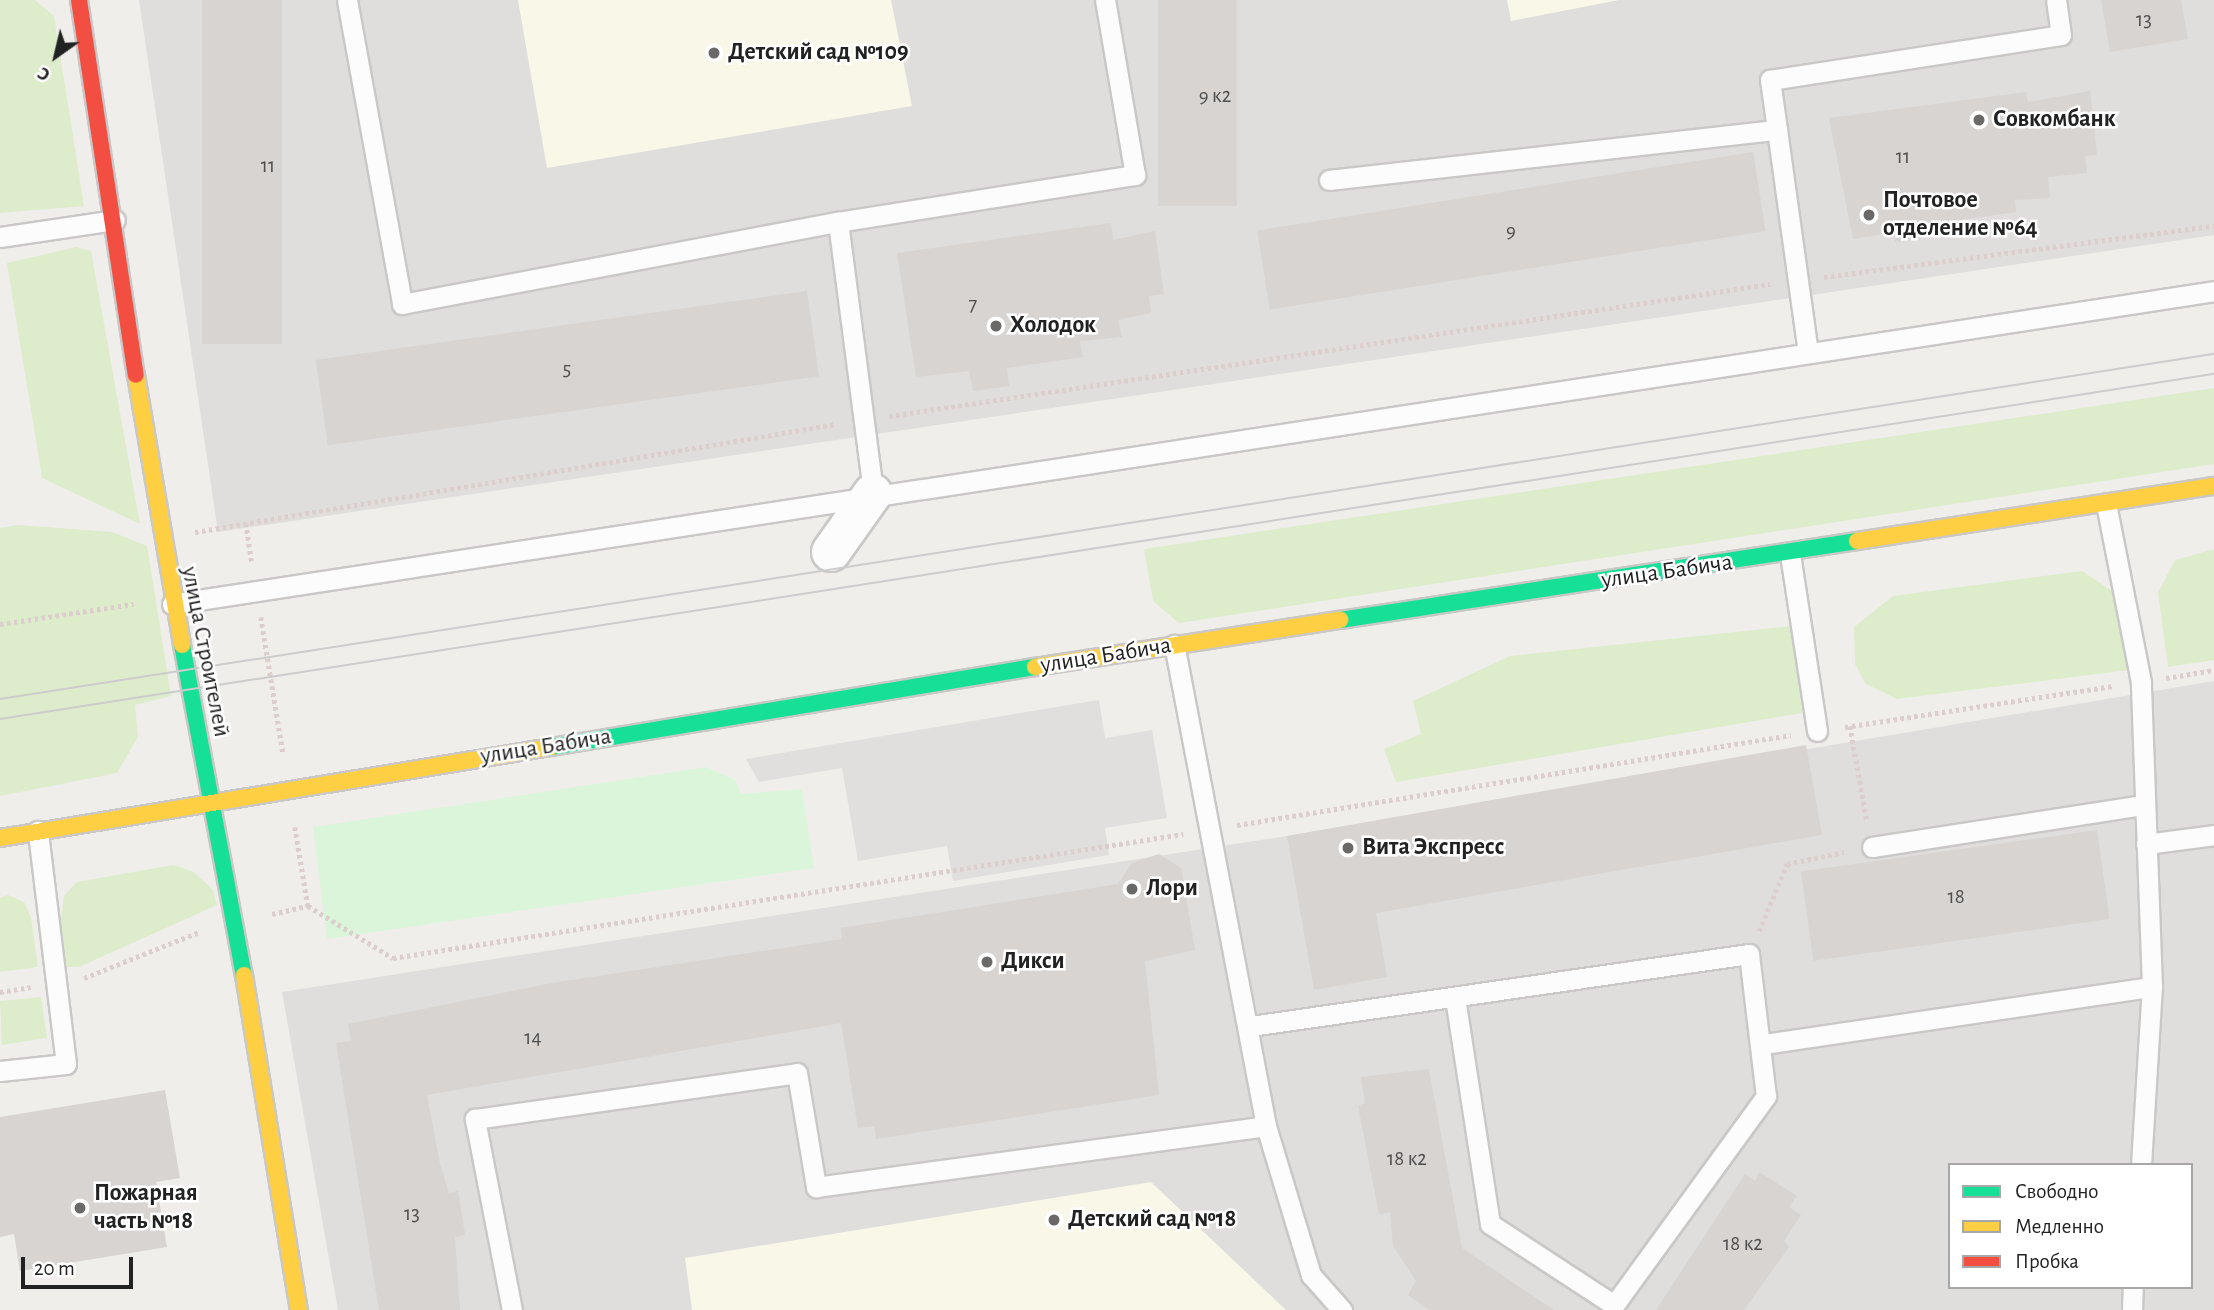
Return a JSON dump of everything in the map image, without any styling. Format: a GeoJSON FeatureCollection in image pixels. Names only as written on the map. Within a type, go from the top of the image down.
{"type":"FeatureCollection","features":[{"type":"Feature","properties":{"kind":"street","name":"улица Строителей"},"geometry":{"type":"LineString","coordinates":[[79,0],[116,220],[160,537],[236,921],[299,1310]]}},
{"type":"Feature","properties":{"kind":"street","name":"улица Бабича"},"geometry":{"type":"LineString","coordinates":[[0,838],[1174,645],[1790,554],[2214,486]]}},
{"type":"Feature","properties":{"kind":"street"},"geometry":{"type":"LineString","coordinates":[[831,552],[873,493]]}},
{"type":"Feature","properties":{"kind":"lane"},"geometry":{"type":"LineString","coordinates":[[347,0],[402,304],[838,222],[1135,175],[1105,0]]}},
{"type":"Feature","properties":{"kind":"lane"},"geometry":{"type":"LineString","coordinates":[[1808,353],[1770,80],[2061,35],[2056,0]]}},
{"type":"Feature","properties":{"kind":"lane"},"geometry":{"type":"LineString","coordinates":[[1329,180],[1777,131]]}},
{"type":"Feature","properties":{"kind":"lane"},"geometry":{"type":"LineString","coordinates":[[0,237],[116,220]]}},
{"type":"Feature","properties":{"kind":"lane"},"geometry":{"type":"LineString","coordinates":[[838,222],[873,493]]}},
{"type":"Feature","properties":{"kind":"lane"},"geometry":{"type":"LineString","coordinates":[[172,601],[257,591],[873,493],[2214,291]]}},
{"type":"Feature","properties":{"kind":"lane"},"geometry":{"type":"LineString","coordinates":[[2106,503],[2141,682],[2142,805],[2152,987],[2141,1163]]}},
{"type":"Feature","properties":{"kind":"lane"},"geometry":{"type":"LineString","coordinates":[[1790,554],[1817,731]]}},
{"type":"Feature","properties":{"kind":"lane"},"geometry":{"type":"LineString","coordinates":[[1174,645],[1251,1026],[1266,1126],[1311,1275],[1342,1310]]}},
{"type":"Feature","properties":{"kind":"lane"},"geometry":{"type":"LineString","coordinates":[[1872,847],[2142,805]]}},
{"type":"Feature","properties":{"kind":"lane"},"geometry":{"type":"LineString","coordinates":[[0,1071],[66,1064],[53,983],[38,831]]}},
{"type":"Feature","properties":{"kind":"lane"},"geometry":{"type":"LineString","coordinates":[[2146,844],[2214,835]]}},
{"type":"Feature","properties":{"kind":"lane"},"geometry":{"type":"LineString","coordinates":[[1251,1026],[1749,954],[1764,1044],[1766,1096],[1614,1305],[1490,1224],[1455,998]]}},
{"type":"Feature","properties":{"kind":"lane"},"geometry":{"type":"LineString","coordinates":[[1764,1044],[2152,987]]}},
{"type":"Feature","properties":{"kind":"lane"},"geometry":{"type":"LineString","coordinates":[[512,1310],[475,1119],[797,1073],[816,1187],[1266,1126]]}},
{"type":"Feature","properties":{"kind":"lane"},"geometry":{"type":"LineString","coordinates":[[2132,1310],[2133,1289]]}},
{"type":"Feature","properties":{"kind":"path"},"geometry":{"type":"LineString","coordinates":[[160,537],[864,419],[1798,280],[2214,226]]}},
{"type":"Feature","properties":{"kind":"path"},"geometry":{"type":"LineString","coordinates":[[246,523],[308,906]]}},
{"type":"Feature","properties":{"kind":"path"},"geometry":{"type":"LineString","coordinates":[[0,624],[172,601]]}},
{"type":"Feature","properties":{"kind":"path"},"geometry":{"type":"LineString","coordinates":[[1749,954],[1787,864],[1872,847],[1850,726]]}},
{"type":"Feature","properties":{"kind":"path"},"geometry":{"type":"LineString","coordinates":[[53,983],[91,977],[236,921]]}},
{"type":"Feature","properties":{"kind":"shaded area"},"geometry":{"type":"Polygon","coordinates":[[[139,0],[2214,0],[2214,235],[218,532],[139,0]]]}},
{"type":"Feature","properties":{"kind":"shaded area","name":"Детский сад №109"},"geometry":{"type":"Polygon","coordinates":[[[518,0],[891,0],[912,106],[547,168],[518,0]]]}},
{"type":"Feature","properties":{"kind":"shaded area"},"geometry":{"type":"Polygon","coordinates":[[[1507,0],[1619,0],[1511,21],[1507,0]]]}},
{"type":"Feature","properties":{"kind":"shaded area"},"geometry":{"type":"Polygon","coordinates":[[[2214,681],[2214,1310],[338,1310],[282,992],[1287,836],[2214,681]]]}},
{"type":"Feature","properties":{"kind":"shaded area"},"geometry":{"type":"Polygon","coordinates":[[[1099,700],[1105,738],[1152,730],[1167,818],[1105,828],[1109,855],[953,881],[947,846],[858,861],[842,768],[759,782],[746,759],[1099,700]]]}},
{"type":"Feature","properties":{"kind":"shaded area","name":"Детский сад №18"},"geometry":{"type":"Polygon","coordinates":[[[1151,1182],[1286,1310],[692,1310],[685,1258],[1151,1182]]]}},
{"type":"Feature","properties":{"kind":"green space"},"geometry":{"type":"Polygon","coordinates":[[[0,0],[35,0],[54,16],[84,206],[0,213],[0,0]]]}},
{"type":"Feature","properties":{"kind":"green space"},"geometry":{"type":"Polygon","coordinates":[[[76,247],[91,251],[140,524],[42,478],[7,263],[76,247]]]}},
{"type":"Feature","properties":{"kind":"green space"},"geometry":{"type":"Polygon","coordinates":[[[2214,388],[2214,464],[1179,623],[1153,601],[1144,549],[2214,388]]]}},
{"type":"Feature","properties":{"kind":"green space"},"geometry":{"type":"Polygon","coordinates":[[[18,525],[112,532],[147,546],[171,696],[135,705],[138,737],[117,773],[0,796],[0,528],[18,525]]]}},
{"type":"Feature","properties":{"kind":"green space"},"geometry":{"type":"Polygon","coordinates":[[[2214,549],[2214,660],[2168,667],[2158,593],[2175,560],[2214,549]]]}},
{"type":"Feature","properties":{"kind":"green space"},"geometry":{"type":"Polygon","coordinates":[[[2082,571],[2115,593],[2129,670],[1897,699],[1866,684],[1855,664],[1854,627],[1893,596],[2082,571]]]}},
{"type":"Feature","properties":{"kind":"green space"},"geometry":{"type":"Polygon","coordinates":[[[1791,626],[1802,713],[1396,782],[1384,749],[1421,734],[1413,701],[1510,656],[1791,626]]]}},
{"type":"Feature","properties":{"kind":"green space"},"geometry":{"type":"Polygon","coordinates":[[[706,767],[735,780],[741,794],[802,789],[814,868],[327,939],[313,827],[706,767]]]}},
{"type":"Feature","properties":{"kind":"green space"},"geometry":{"type":"Polygon","coordinates":[[[173,865],[194,872],[213,890],[217,905],[79,967],[67,967],[60,928],[64,896],[77,882],[173,865]]]}},
{"type":"Feature","properties":{"kind":"green space"},"geometry":{"type":"Polygon","coordinates":[[[8,895],[24,902],[31,917],[38,967],[0,972],[0,898],[8,895]]]}},
{"type":"Feature","properties":{"kind":"green space"},"geometry":{"type":"Polygon","coordinates":[[[41,997],[47,1038],[2,1045],[0,1001],[41,997]]]}},
{"type":"Feature","properties":{"kind":"building"},"geometry":{"type":"Polygon","coordinates":[[[202,0],[282,0],[282,344],[202,344],[202,0]]]}},
{"type":"Feature","properties":{"kind":"building"},"geometry":{"type":"Polygon","coordinates":[[[1158,0],[1237,0],[1237,206],[1158,206],[1158,0]]]}},
{"type":"Feature","properties":{"kind":"building"},"geometry":{"type":"Polygon","coordinates":[[[2101,0],[2181,0],[2188,39],[2110,52],[2101,0]]]}},
{"type":"Feature","properties":{"kind":"building"},"geometry":{"type":"Polygon","coordinates":[[[2090,91],[2097,155],[2085,156],[2087,173],[2048,177],[2050,198],[2015,200],[2016,212],[1938,223],[1940,233],[1895,242],[1894,232],[1853,239],[1829,118],[2026,92],[2028,102],[2090,91]]]}},
{"type":"Feature","properties":{"kind":"building"},"geometry":{"type":"Polygon","coordinates":[[[1753,152],[1766,231],[1270,310],[1257,231],[1753,152]]]}},
{"type":"Feature","properties":{"kind":"building"},"geometry":{"type":"Polygon","coordinates":[[[1111,223],[1113,240],[1155,231],[1164,294],[1149,296],[1151,313],[1118,320],[1122,337],[1080,341],[1083,357],[1007,368],[1009,386],[973,391],[969,371],[916,377],[897,253],[1111,223]]]}},
{"type":"Feature","properties":{"kind":"building"},"geometry":{"type":"Polygon","coordinates":[[[807,291],[819,376],[328,445],[316,360],[807,291]]]}},
{"type":"Feature","properties":{"kind":"building"},"geometry":{"type":"Polygon","coordinates":[[[1806,745],[1822,835],[1376,913],[1387,977],[1314,990],[1287,836],[1806,745]]]}},
{"type":"Feature","properties":{"kind":"building"},"geometry":{"type":"Polygon","coordinates":[[[2097,830],[2110,919],[1813,961],[1801,872],[2097,830]]]}},
{"type":"Feature","properties":{"kind":"building"},"geometry":{"type":"Polygon","coordinates":[[[1159,854],[1181,868],[1195,950],[1145,961],[1159,1095],[876,1139],[874,1126],[858,1128],[841,1023],[427,1095],[440,1164],[449,1193],[458,1191],[465,1235],[455,1237],[460,1310],[379,1310],[336,1043],[351,1041],[348,1024],[552,983],[842,939],[841,928],[1118,884],[1132,863],[1159,854]]]}},
{"type":"Feature","properties":{"kind":"building"},"geometry":{"type":"Polygon","coordinates":[[[1429,1069],[1462,1248],[1554,1310],[1429,1310],[1408,1295],[1416,1281],[1393,1246],[1390,1212],[1379,1214],[1358,1106],[1365,1103],[1361,1077],[1429,1069]]]}},
{"type":"Feature","properties":{"kind":"building","name":"Пожарная часть №18"},"geometry":{"type":"Polygon","coordinates":[[[165,1090],[180,1178],[156,1182],[167,1247],[20,1271],[14,1234],[0,1237],[0,1117],[165,1090]]]}},
{"type":"Feature","properties":{"kind":"building"},"geometry":{"type":"Polygon","coordinates":[[[1759,1172],[1797,1196],[1789,1207],[1801,1215],[1784,1241],[1789,1247],[1744,1310],[1656,1310],[1745,1174],[1755,1181],[1759,1172]]]}},
{"type":"Feature","properties":{"kind":"tram line"},"geometry":{"type":"LineString","coordinates":[[0,699],[2214,354]]}},
{"type":"Feature","properties":{"kind":"tram line"},"geometry":{"type":"LineString","coordinates":[[0,719],[2214,374]]}},
{"type":"Feature","properties":{"kind":"traffic: fast"},"geometry":{"type":"LineString","coordinates":[[1340,620],[1857,541]]}},
{"type":"Feature","properties":{"kind":"traffic: fast"},"geometry":{"type":"LineString","coordinates":[[182,645],[244,975]]}},
{"type":"Feature","properties":{"kind":"traffic: fast"},"geometry":{"type":"LineString","coordinates":[[551,747],[1035,667]]}},
{"type":"Feature","properties":{"kind":"traffic: slow"},"geometry":{"type":"LineString","coordinates":[[136,375],[182,645]]}},
{"type":"Feature","properties":{"kind":"traffic: slow"},"geometry":{"type":"LineString","coordinates":[[1857,541],[2214,486]]}},
{"type":"Feature","properties":{"kind":"traffic: slow"},"geometry":{"type":"LineString","coordinates":[[1035,667],[1340,620]]}},
{"type":"Feature","properties":{"kind":"traffic: slow"},"geometry":{"type":"LineString","coordinates":[[0,838],[551,747]]}},
{"type":"Feature","properties":{"kind":"traffic: slow"},"geometry":{"type":"LineString","coordinates":[[244,975],[299,1310]]}},
{"type":"Feature","properties":{"kind":"traffic: jam"},"geometry":{"type":"LineString","coordinates":[[79,0],[136,375]]}},
{"type":"Feature","properties":{"kind":"place","name":"Детский сад №109"},"geometry":{"type":"Point","coordinates":[714,53]}},
{"type":"Feature","properties":{"kind":"place","name":"Совкомбанк"},"geometry":{"type":"Point","coordinates":[1979,120]}},
{"type":"Feature","properties":{"kind":"place","name":"Почтовое отделение №64"},"geometry":{"type":"Point","coordinates":[1869,215]}},
{"type":"Feature","properties":{"kind":"place","name":"Холодок"},"geometry":{"type":"Point","coordinates":[996,326]}},
{"type":"Feature","properties":{"kind":"place","name":"Вита Экспресс"},"geometry":{"type":"Point","coordinates":[1348,848]}},
{"type":"Feature","properties":{"kind":"place","name":"Лори"},"geometry":{"type":"Point","coordinates":[1132,889]}},
{"type":"Feature","properties":{"kind":"place","name":"Дикси"},"geometry":{"type":"Point","coordinates":[987,962]}},
{"type":"Feature","properties":{"kind":"place","name":"Пожарная часть №18"},"geometry":{"type":"Point","coordinates":[80,1208]}},
{"type":"Feature","properties":{"kind":"place","name":"Детский сад №18"},"geometry":{"type":"Point","coordinates":[1054,1220]}}]}
